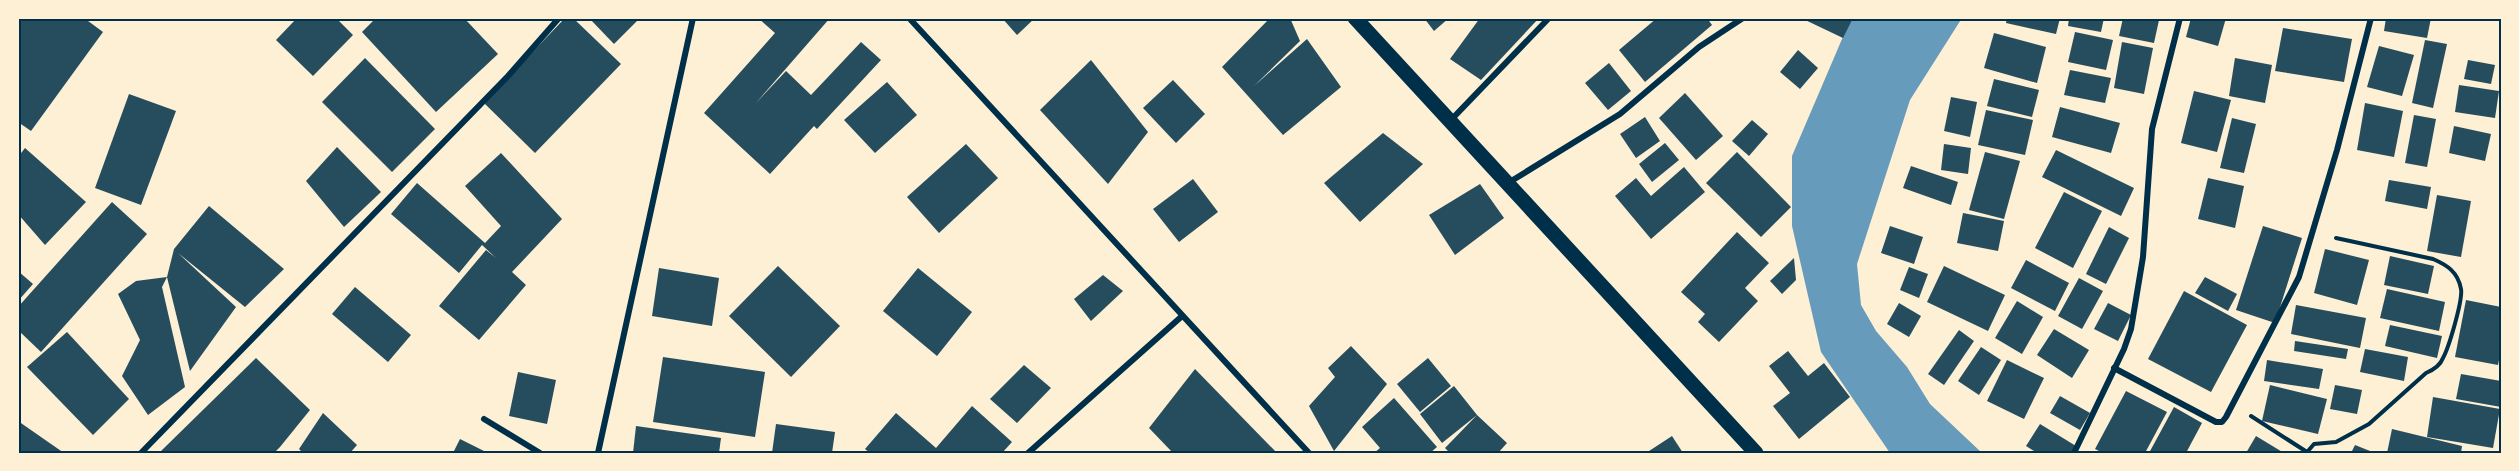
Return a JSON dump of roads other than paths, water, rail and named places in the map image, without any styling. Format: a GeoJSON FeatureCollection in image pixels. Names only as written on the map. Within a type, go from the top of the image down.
{"type":"FeatureCollection","features":[{"type":"Feature","properties":{"kind":"main road"},"geometry":{"type":"LineString","coordinates":[[1355,18],[1756,453]]}},
{"type":"Feature","properties":{"kind":"street"},"geometry":{"type":"LineString","coordinates":[[141,453],[500,84],[559,18]]}},
{"type":"Feature","properties":{"kind":"street"},"geometry":{"type":"LineString","coordinates":[[598,453],[693,18]]}},
{"type":"Feature","properties":{"kind":"street"},"geometry":{"type":"LineString","coordinates":[[909,18],[1181,317],[1309,453]]}},
{"type":"Feature","properties":{"kind":"street"},"geometry":{"type":"LineString","coordinates":[[1450,121],[1549,18]]}},
{"type":"Feature","properties":{"kind":"street"},"geometry":{"type":"LineString","coordinates":[[1508,184],[1620,114],[1699,47],[1743,18]]}},
{"type":"Feature","properties":{"kind":"street"},"geometry":{"type":"LineString","coordinates":[[2074,453],[2124,349],[2131,329],[2143,257],[2152,129],[2180,18]]}},
{"type":"Feature","properties":{"kind":"street"},"geometry":{"type":"LineString","coordinates":[[2114,368],[2216,422],[2222,422],[2299,277],[2337,150],[2371,18]]}},
{"type":"Feature","properties":{"kind":"street"},"geometry":{"type":"LineString","coordinates":[[1028,453],[1181,317]]}},
{"type":"Feature","properties":{"kind":"street"},"geometry":{"type":"LineString","coordinates":[[484,419],[540,453]]}},
{"type":"Feature","properties":{"kind":"water"},"geometry":{"type":"Polygon","coordinates":[[[1851,18],[1962,18],[1910,100],[1857,264],[1861,305],[1876,331],[1907,367],[1930,404],[1982,453],[1890,453],[1821,352],[1792,226],[1792,156],[1851,18]]]}}]}
